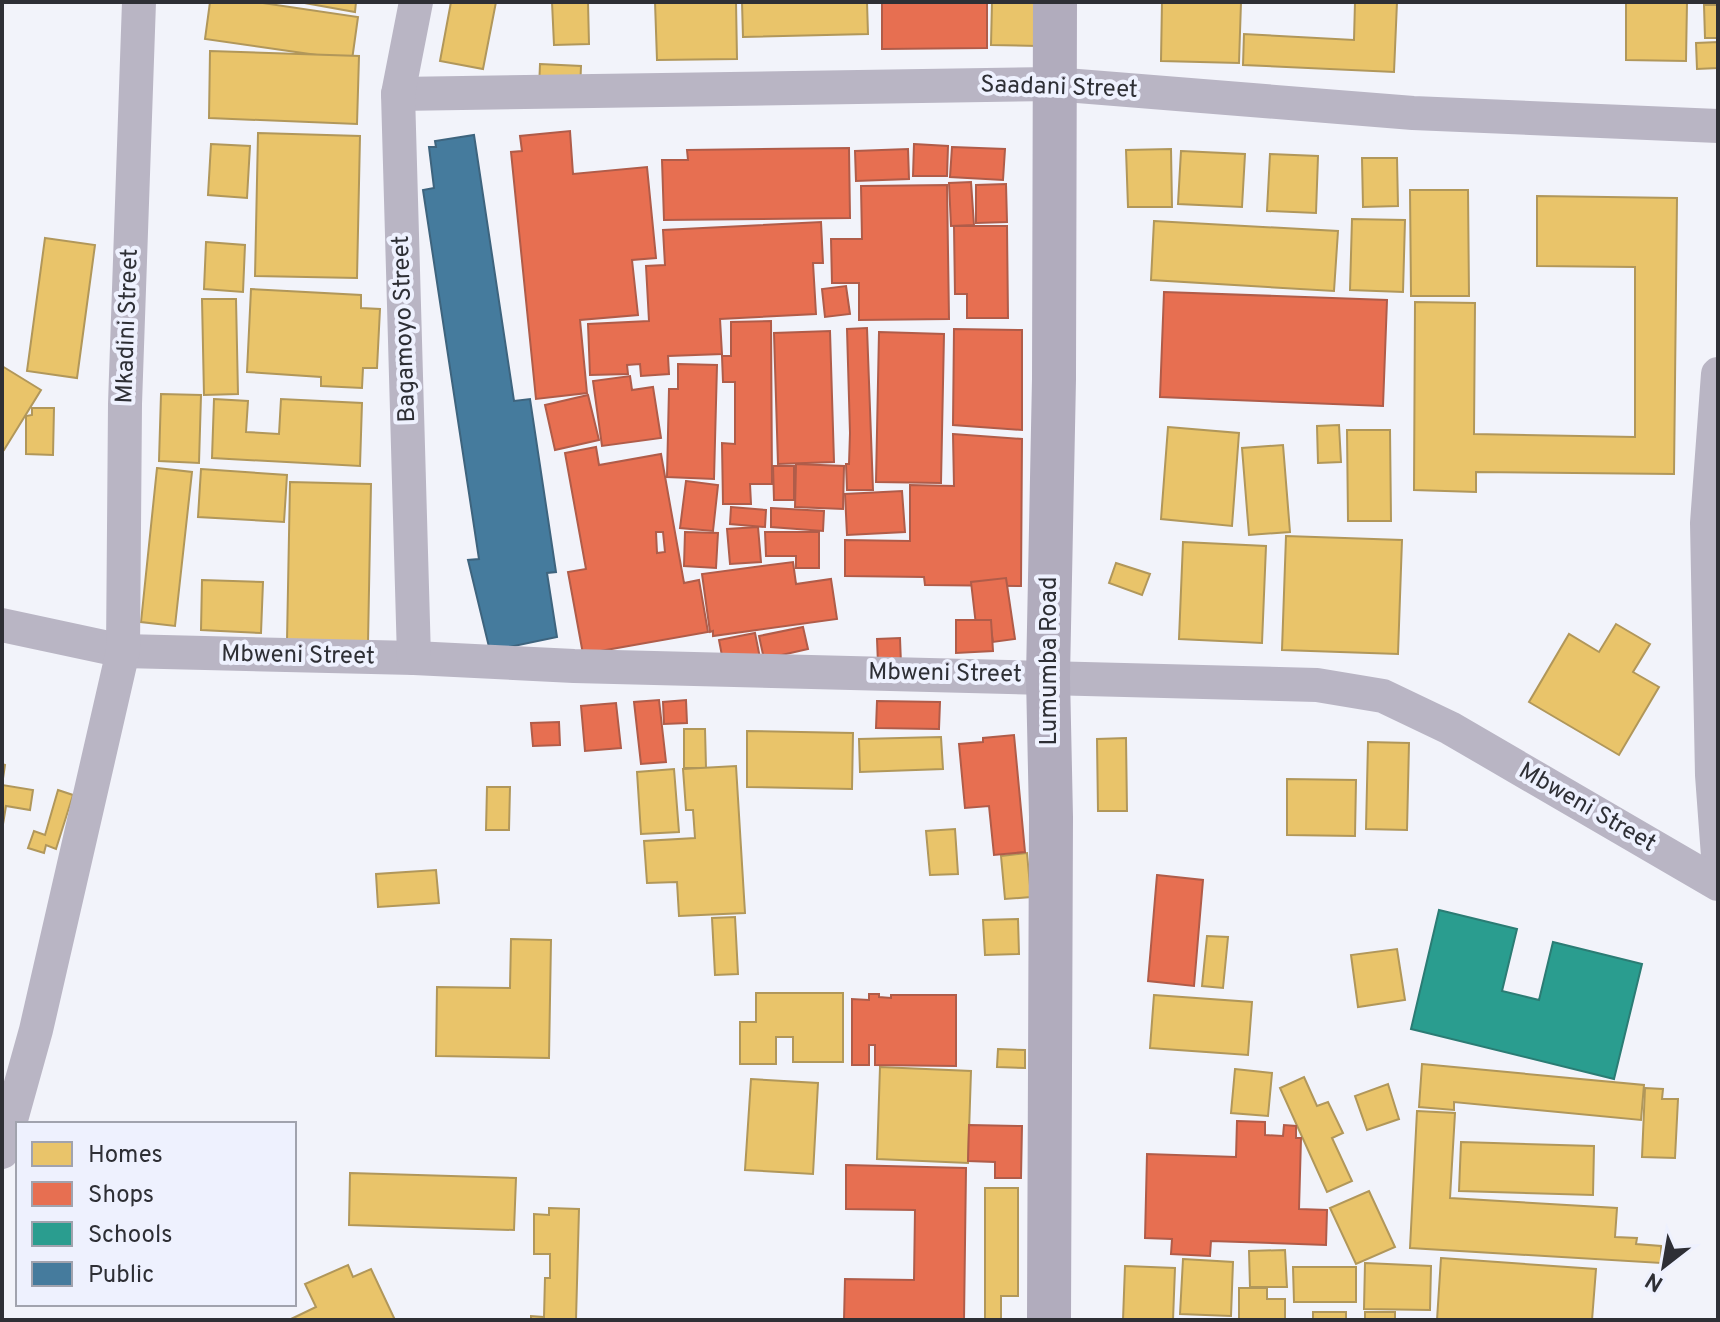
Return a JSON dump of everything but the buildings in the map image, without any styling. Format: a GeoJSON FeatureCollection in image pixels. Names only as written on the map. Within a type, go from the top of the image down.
{"type":"FeatureCollection","features":[{"type":"Feature","properties":{"kind":"main road","name":"Lumumba Road"},"geometry":{"type":"LineString","coordinates":[[1049,1320],[1051,817],[1048,677],[1054,379],[1055,2]]}},
{"type":"Feature","properties":{"kind":"street","name":"Mkadini Street"},"geometry":{"type":"LineString","coordinates":[[123,651],[125,404],[139,2]]}},
{"type":"Feature","properties":{"kind":"street","name":"Bagamoyo Street"},"geometry":{"type":"LineString","coordinates":[[414,658],[398,94],[416,2]]}},
{"type":"Feature","properties":{"kind":"street","name":"Saadani Street"},"geometry":{"type":"LineString","coordinates":[[398,94],[1053,84],[1413,113],[1718,126]]}},
{"type":"Feature","properties":{"kind":"street"},"geometry":{"type":"LineString","coordinates":[[1718,374],[1707,523],[1712,775],[1718,856]]}},
{"type":"Feature","properties":{"kind":"street","name":"Mbweni Street"},"geometry":{"type":"LineString","coordinates":[[2,625],[123,651],[1317,685],[1383,696],[1450,728],[1718,884]]}},
{"type":"Feature","properties":{"kind":"street"},"geometry":{"type":"LineString","coordinates":[[2,1152],[36,1030],[123,651]]}}]}
